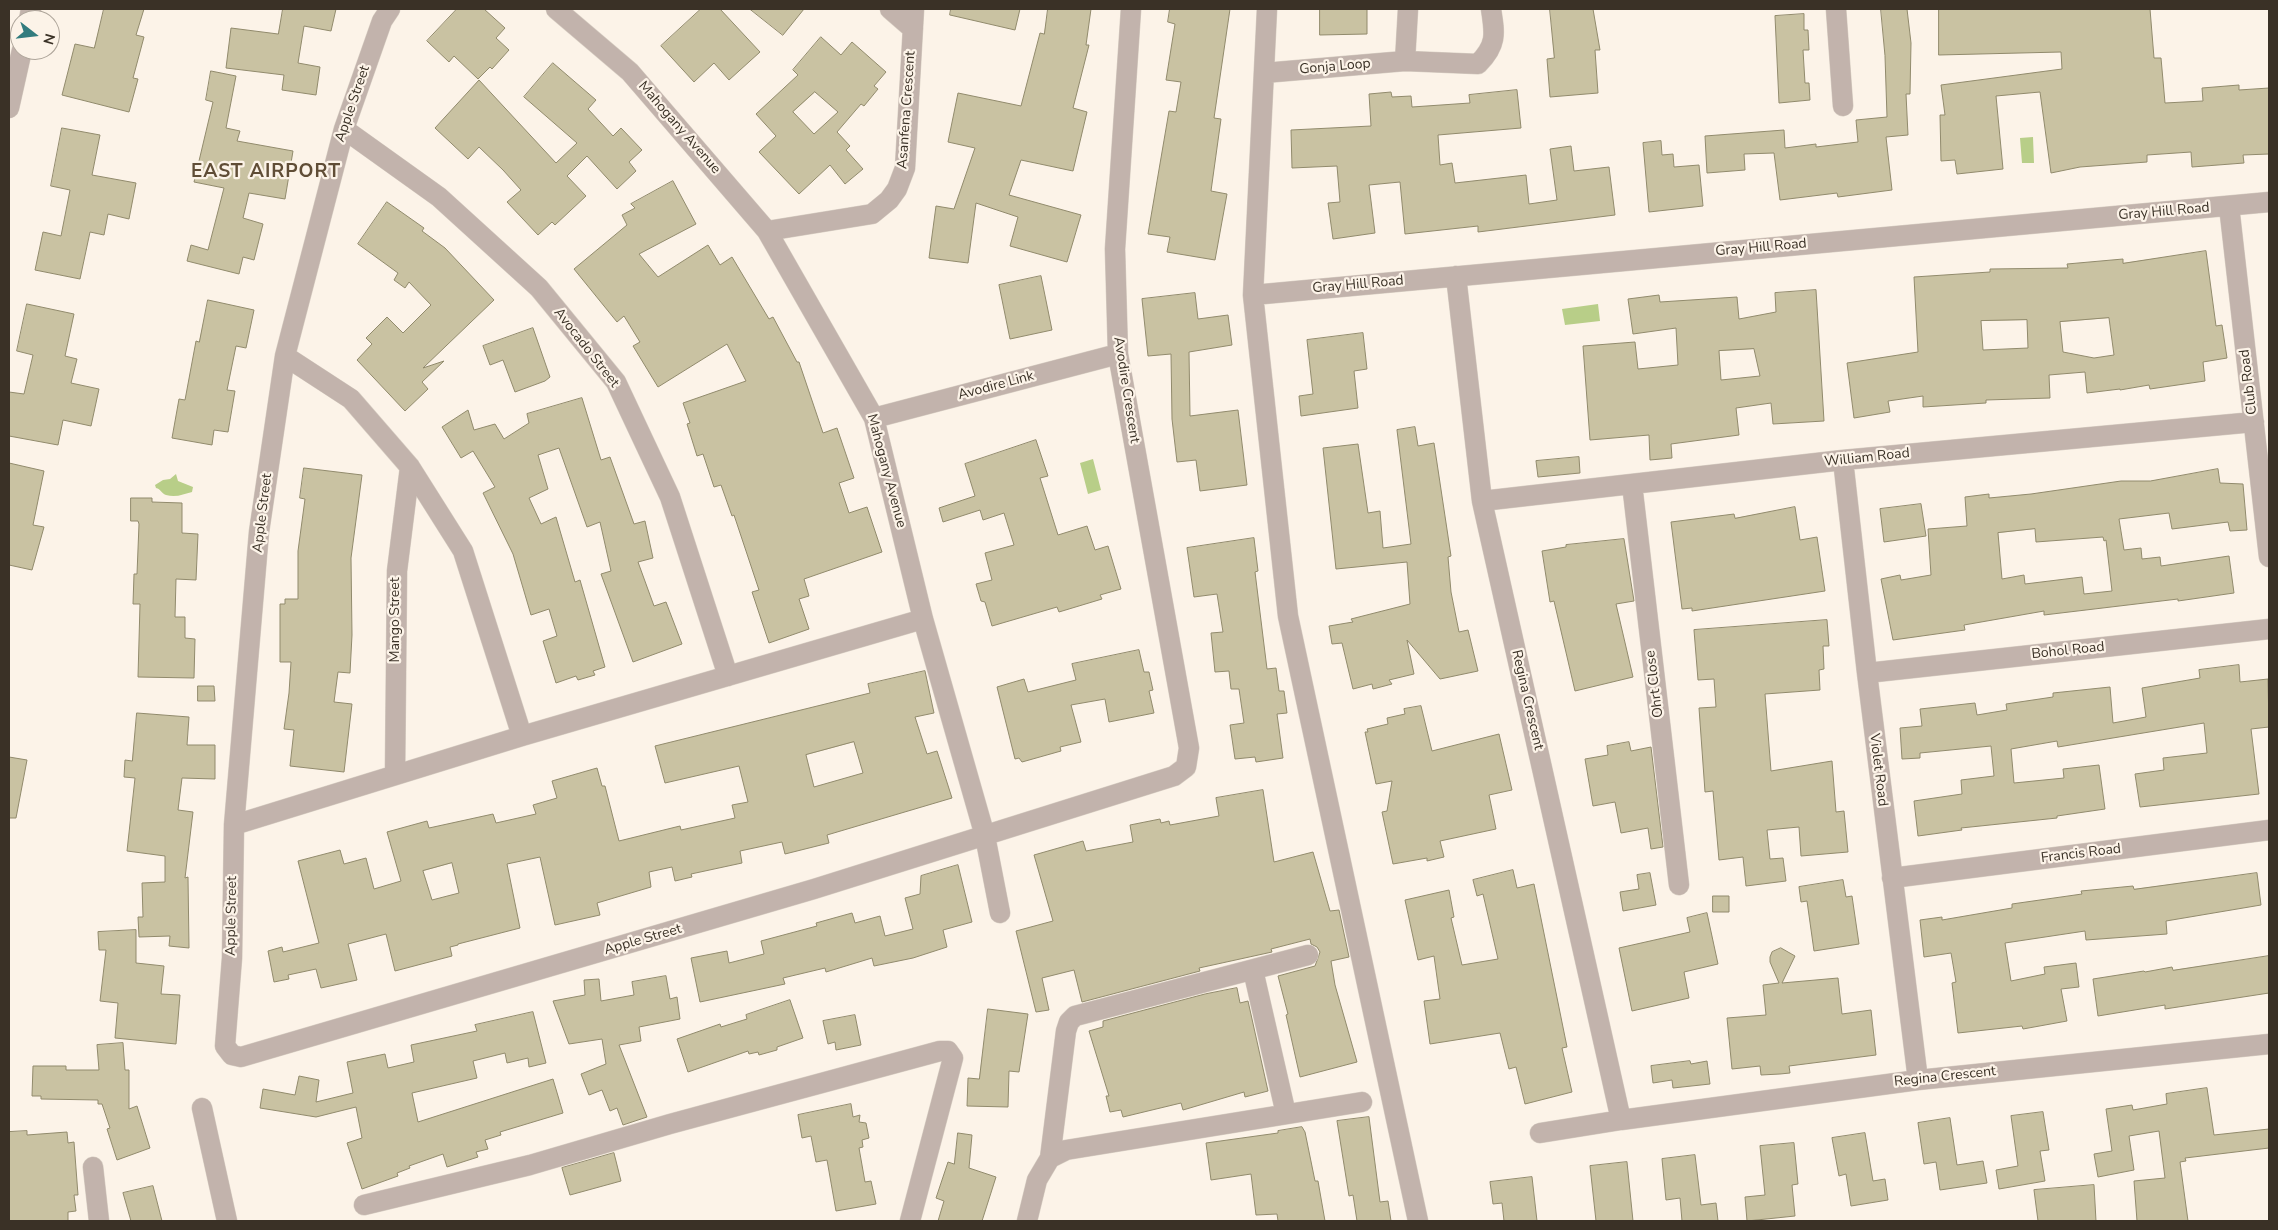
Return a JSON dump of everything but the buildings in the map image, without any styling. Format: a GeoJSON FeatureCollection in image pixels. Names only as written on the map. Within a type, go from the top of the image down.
{"type":"FeatureCollection","features":[{"type":"Feature","properties":{"kind":"street","name":"Apple Street"},"geometry":{"type":"LineString","coordinates":[[390,9],[382,21],[344,129],[285,356],[259,532],[234,825],[232,958],[225,1046],[232,1055],[241,1057],[805,892],[985,836]]}},
{"type":"Feature","properties":{"kind":"street","name":"Mahogany Avenue"},"geometry":{"type":"LineString","coordinates":[[556,9],[630,72],[767,231],[874,418],[923,619],[985,836],[1000,913]]}},
{"type":"Feature","properties":{"kind":"street"},"geometry":{"type":"LineString","coordinates":[[890,9],[912,29]]}},
{"type":"Feature","properties":{"kind":"street","name":"Asanfena Crescent"},"geometry":{"type":"LineString","coordinates":[[767,231],[872,214],[889,200],[897,189],[905,168],[914,9]]}},
{"type":"Feature","properties":{"kind":"street","name":"Avodire Crescent"},"geometry":{"type":"LineString","coordinates":[[985,836],[1174,776],[1186,767],[1189,748],[1118,354],[1115,248],[1131,9]]}},
{"type":"Feature","properties":{"kind":"street"},"geometry":{"type":"LineString","coordinates":[[1267,9],[1253,295],[1288,616],[1418,1221]]}},
{"type":"Feature","properties":{"kind":"street"},"geometry":{"type":"LineString","coordinates":[[1405,60],[1408,9]]}},
{"type":"Feature","properties":{"kind":"street","name":"Gonja Loop"},"geometry":{"type":"LineString","coordinates":[[1264,73],[1405,60],[1478,64],[1488,54],[1495,36],[1491,9]]}},
{"type":"Feature","properties":{"kind":"street"},"geometry":{"type":"LineString","coordinates":[[1836,9],[1843,106]]}},
{"type":"Feature","properties":{"kind":"street"},"geometry":{"type":"LineString","coordinates":[[9,105],[20,60]]}},
{"type":"Feature","properties":{"kind":"street","name":"Avocado Street"},"geometry":{"type":"LineString","coordinates":[[344,129],[439,197],[539,288],[616,382],[670,497],[728,676]]}},
{"type":"Feature","properties":{"kind":"street","name":"Gray Hill Road"},"geometry":{"type":"LineString","coordinates":[[1253,295],[2269,202]]}},
{"type":"Feature","properties":{"kind":"street","name":"Club Road"},"geometry":{"type":"LineString","coordinates":[[2229,206],[2269,557]]}},
{"type":"Feature","properties":{"kind":"street","name":"Regina Crescent"},"geometry":{"type":"LineString","coordinates":[[1456,276],[1482,501],[1621,1120]]}},
{"type":"Feature","properties":{"kind":"street","name":"Avodire Link"},"geometry":{"type":"LineString","coordinates":[[874,418],[1118,354]]}},
{"type":"Feature","properties":{"kind":"street"},"geometry":{"type":"LineString","coordinates":[[285,356],[351,399],[410,466],[463,551],[522,736]]}},
{"type":"Feature","properties":{"kind":"street","name":"William Road"},"geometry":{"type":"LineString","coordinates":[[1482,501],[1843,460],[2254,422]]}},
{"type":"Feature","properties":{"kind":"street","name":"Violet Road"},"geometry":{"type":"LineString","coordinates":[[1843,460],[1867,673],[1918,1080]]}},
{"type":"Feature","properties":{"kind":"street","name":"Mango Street"},"geometry":{"type":"LineString","coordinates":[[395,775],[397,571],[410,466]]}},
{"type":"Feature","properties":{"kind":"street","name":"Ohrt Close"},"geometry":{"type":"LineString","coordinates":[[1632,484],[1679,885]]}},
{"type":"Feature","properties":{"kind":"street"},"geometry":{"type":"LineString","coordinates":[[234,825],[522,736],[923,619]]}},
{"type":"Feature","properties":{"kind":"street","name":"Bohol Road"},"geometry":{"type":"LineString","coordinates":[[1867,673],[2269,629]]}},
{"type":"Feature","properties":{"kind":"street","name":"Francis Road"},"geometry":{"type":"LineString","coordinates":[[1892,878],[2269,830]]}},
{"type":"Feature","properties":{"kind":"street"},"geometry":{"type":"LineString","coordinates":[[1028,1221],[1037,1180],[1050,1158],[1066,1031],[1069,1022],[1075,1016],[1308,955]]}},
{"type":"Feature","properties":{"kind":"street"},"geometry":{"type":"LineString","coordinates":[[1252,970],[1286,1114]]}},
{"type":"Feature","properties":{"kind":"street","name":"Regina Crescent"},"geometry":{"type":"LineString","coordinates":[[1540,1133],[1621,1120],[1918,1080],[2269,1044]]}},
{"type":"Feature","properties":{"kind":"street"},"geometry":{"type":"LineString","coordinates":[[364,1205],[530,1165],[737,1106],[940,1051],[948,1051],[953,1058],[910,1221]]}},
{"type":"Feature","properties":{"kind":"street"},"geometry":{"type":"LineString","coordinates":[[1050,1158],[1066,1150],[1362,1102]]}},
{"type":"Feature","properties":{"kind":"street"},"geometry":{"type":"LineString","coordinates":[[202,1108],[227,1221]]}},
{"type":"Feature","properties":{"kind":"street"},"geometry":{"type":"LineString","coordinates":[[93,1167],[99,1221]]}},
{"type":"Feature","properties":{"kind":"shaded area"},"geometry":{"type":"Polygon","coordinates":[[[2033,137],[2034,163],[2022,163],[2020,138],[2033,137]]]}},
{"type":"Feature","properties":{"kind":"shaded area"},"geometry":{"type":"Polygon","coordinates":[[[1598,304],[1600,321],[1565,325],[1562,309],[1598,304]]]}},
{"type":"Feature","properties":{"kind":"shaded area"},"geometry":{"type":"Polygon","coordinates":[[[1093,459],[1101,490],[1088,494],[1080,463],[1093,459]]]}},
{"type":"Feature","properties":{"kind":"shaded area"},"geometry":{"type":"Polygon","coordinates":[[[176,474],[178,481],[193,487],[192,492],[170,496],[156,488],[155,485],[163,480],[170,479],[176,474]]]}},
{"type":"Feature","properties":{"kind":"district","name":"EAST AIRPORT"},"geometry":{"type":"Point","coordinates":[266,172]}}]}
